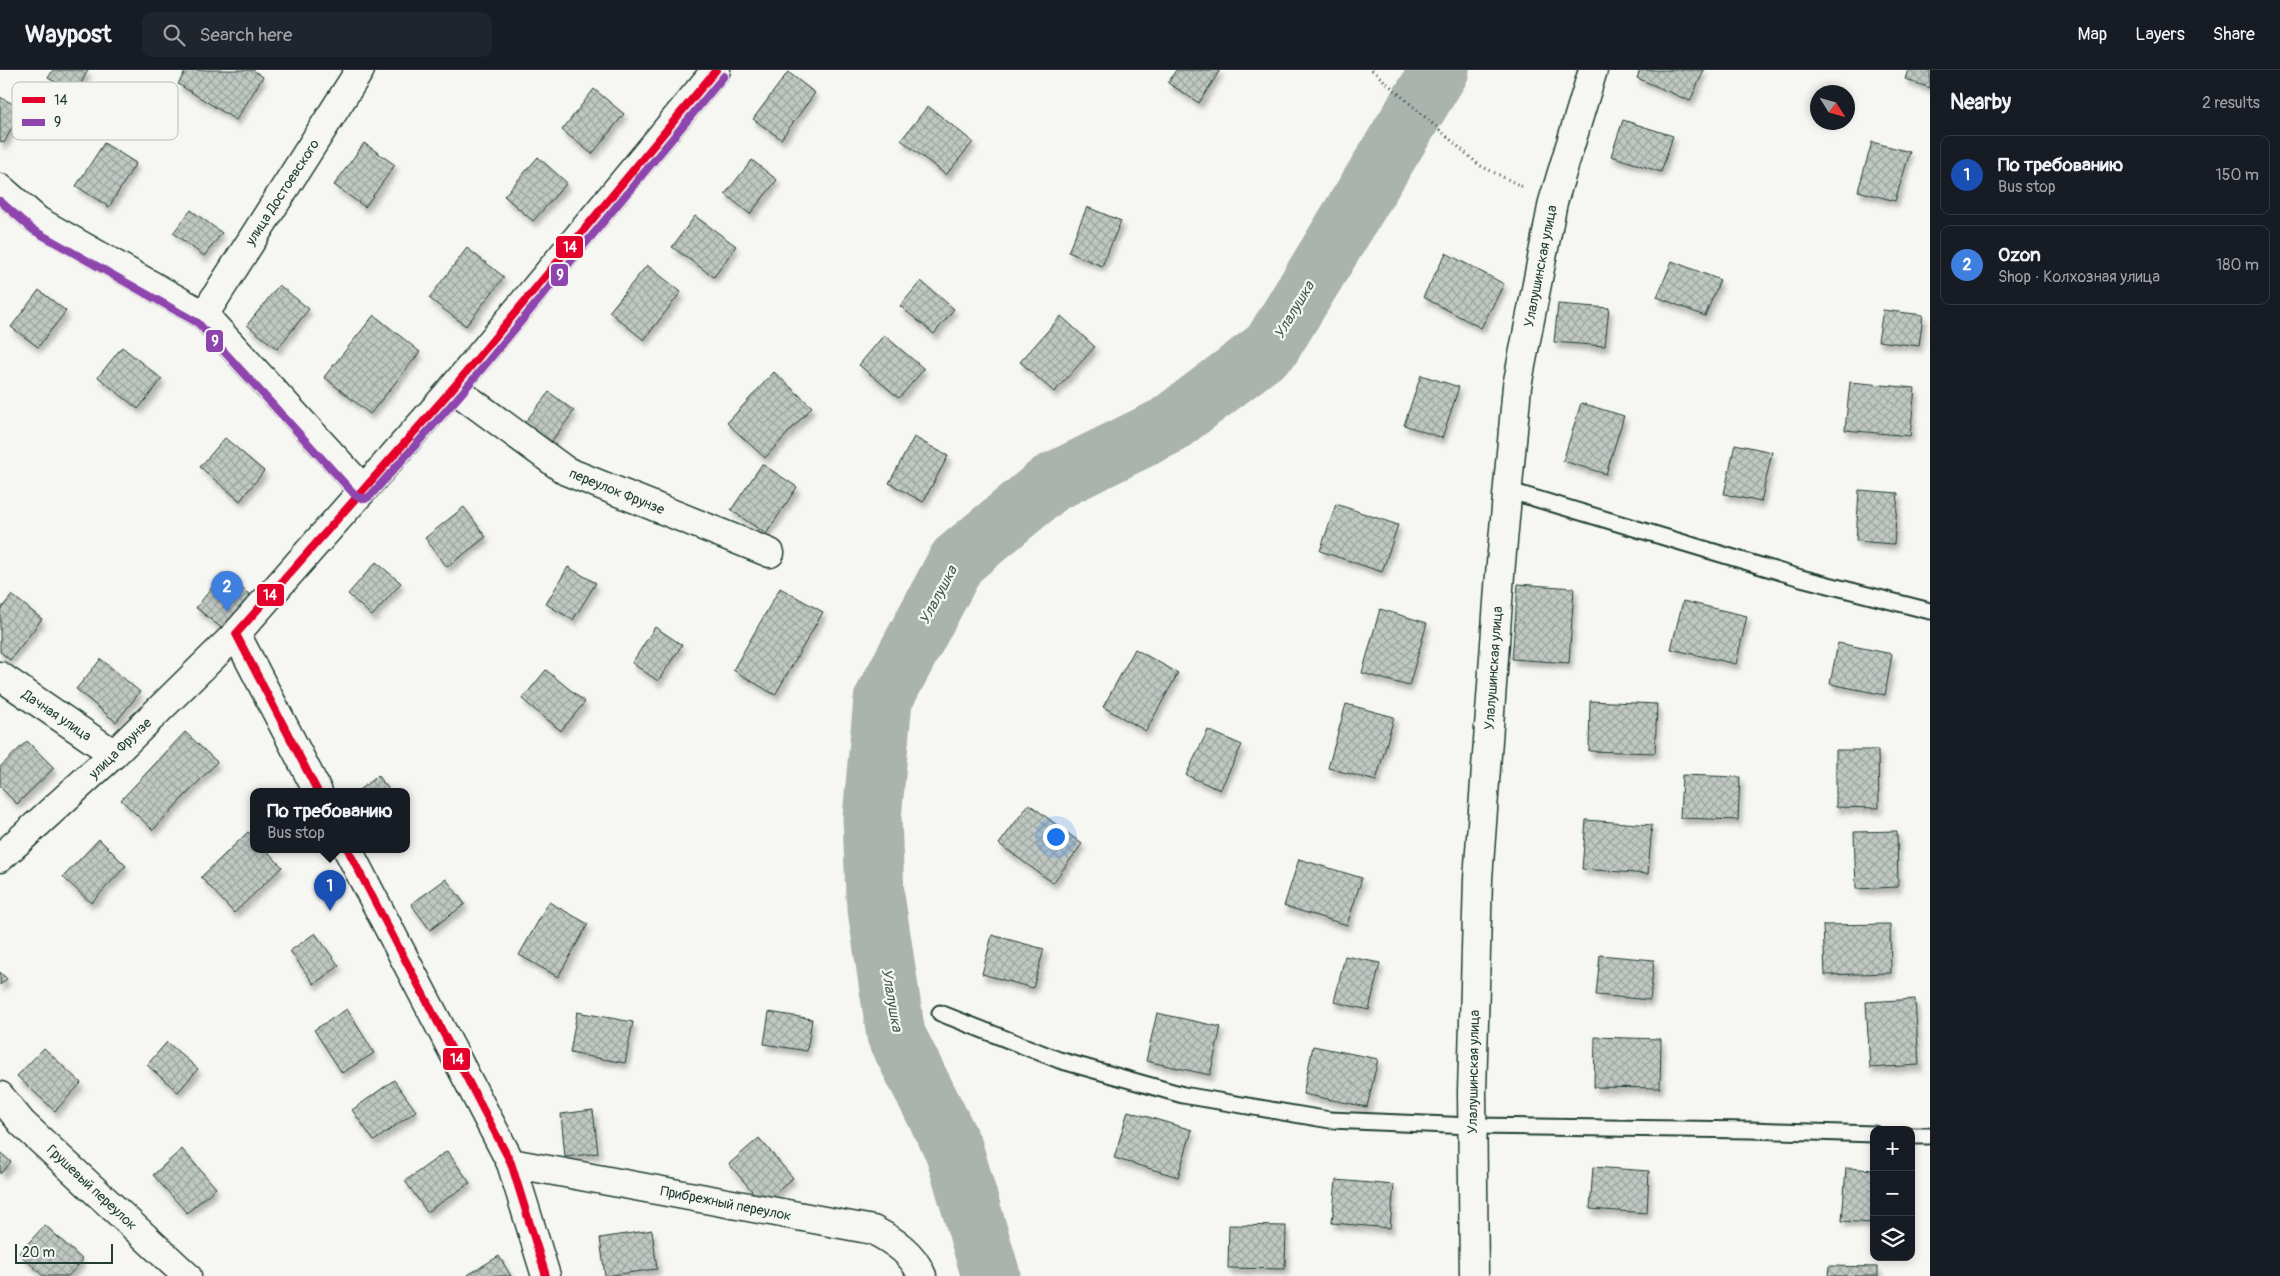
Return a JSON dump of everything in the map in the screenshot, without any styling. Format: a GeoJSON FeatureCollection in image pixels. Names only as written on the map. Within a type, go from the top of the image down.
{"type":"FeatureCollection","features":[{"type":"Feature","properties":{"kind":"street","name":"улица Достоевского"},"geometry":{"type":"LineString","coordinates":[[204,315],[360,70]]}},
{"type":"Feature","properties":{"kind":"street"},"geometry":{"type":"LineString","coordinates":[[0,188],[38,220],[204,315],[363,489],[453,388],[716,70]]}},
{"type":"Feature","properties":{"kind":"street","name":"Улалушинская улица"},"geometry":{"type":"LineString","coordinates":[[1474,1276],[1472,1126],[1478,879],[1507,490],[1517,386],[1553,202],[1593,70]]}},
{"type":"Feature","properties":{"kind":"street","name":"переулок Фрунзе"},"geometry":{"type":"LineString","coordinates":[[453,388],[566,471],[770,553]]}},
{"type":"Feature","properties":{"kind":"street","name":"улица Фрунзе"},"geometry":{"type":"LineString","coordinates":[[0,858],[114,754],[236,634],[363,489]]}},
{"type":"Feature","properties":{"kind":"street"},"geometry":{"type":"LineString","coordinates":[[236,634],[316,788]]}},
{"type":"Feature","properties":{"kind":"street","name":"Дачная улица"},"geometry":{"type":"LineString","coordinates":[[0,676],[114,754]]}},
{"type":"Feature","properties":{"kind":"street"},"geometry":{"type":"LineString","coordinates":[[350,853],[510,1163],[546,1276]]}},
{"type":"Feature","properties":{"kind":"street","name":"Грушевый переулок"},"geometry":{"type":"LineString","coordinates":[[0,1096],[22,1123],[186,1276]]}},
{"type":"Feature","properties":{"kind":"street","name":"Прибрежный переулок"},"geometry":{"type":"LineString","coordinates":[[510,1163],[873,1230],[895,1242],[916,1262],[922,1276]]}},
{"type":"Feature","properties":{"kind":"lane"},"geometry":{"type":"LineString","coordinates":[[1507,490],[1801,578],[1930,611]]}},
{"type":"Feature","properties":{"kind":"lane"},"geometry":{"type":"LineString","coordinates":[[940,1013],[1059,1060],[1183,1095],[1330,1120],[1472,1126],[1870,1134]]}},
{"type":"Feature","properties":{"kind":"lane"},"geometry":{"type":"LineString","coordinates":[[1915,1136],[1930,1136]]}},
{"type":"Feature","properties":{"kind":"path"},"geometry":{"type":"LineString","coordinates":[[1372,70],[1479,165],[1553,202]]}},
{"type":"Feature","properties":{"kind":"building"},"geometry":{"type":"Polygon","coordinates":[[[53,70],[88,70],[82,82],[55,82],[48,78],[53,70]]]}},
{"type":"Feature","properties":{"kind":"building"},"geometry":{"type":"Polygon","coordinates":[[[186,70],[253,70],[263,77],[236,120],[178,84],[186,70]]]}},
{"type":"Feature","properties":{"kind":"building"},"geometry":{"type":"Polygon","coordinates":[[[1176,70],[1220,70],[1199,103],[1168,83],[1176,70]]]}},
{"type":"Feature","properties":{"kind":"building"},"geometry":{"type":"Polygon","coordinates":[[[1640,70],[1704,70],[1690,101],[1637,78],[1640,70]]]}},
{"type":"Feature","properties":{"kind":"building"},"geometry":{"type":"Polygon","coordinates":[[[1908,70],[1930,70],[1930,88],[1905,79],[1908,70]]]}},
{"type":"Feature","properties":{"kind":"building"},"geometry":{"type":"Polygon","coordinates":[[[788,72],[815,93],[781,139],[753,119],[788,72]]]}},
{"type":"Feature","properties":{"kind":"building"},"geometry":{"type":"Polygon","coordinates":[[[594,89],[624,114],[592,154],[562,130],[594,89]]]}},
{"type":"Feature","properties":{"kind":"building"},"geometry":{"type":"Polygon","coordinates":[[[0,97],[12,104],[12,128],[4,143],[0,141],[0,97]]]}},
{"type":"Feature","properties":{"kind":"building"},"geometry":{"type":"Polygon","coordinates":[[[928,106],[973,142],[946,175],[901,140],[928,106]]]}},
{"type":"Feature","properties":{"kind":"building"},"geometry":{"type":"Polygon","coordinates":[[[1623,120],[1673,136],[1661,172],[1611,156],[1623,120]]]}},
{"type":"Feature","properties":{"kind":"building"},"geometry":{"type":"Polygon","coordinates":[[[1872,142],[1910,152],[1895,201],[1858,191],[1872,142]]]}},
{"type":"Feature","properties":{"kind":"building"},"geometry":{"type":"Polygon","coordinates":[[[104,143],[136,163],[109,207],[76,186],[104,143]]]}},
{"type":"Feature","properties":{"kind":"building"},"geometry":{"type":"Polygon","coordinates":[[[364,143],[395,165],[365,207],[334,185],[364,143]]]}},
{"type":"Feature","properties":{"kind":"building"},"geometry":{"type":"Polygon","coordinates":[[[538,157],[567,183],[533,221],[504,196],[538,157]]]}},
{"type":"Feature","properties":{"kind":"building"},"geometry":{"type":"Polygon","coordinates":[[[752,160],[777,180],[750,214],[725,194],[752,160]]]}},
{"type":"Feature","properties":{"kind":"building"},"geometry":{"type":"Polygon","coordinates":[[[1087,207],[1121,221],[1102,266],[1068,252],[1087,207]]]}},
{"type":"Feature","properties":{"kind":"building"},"geometry":{"type":"Polygon","coordinates":[[[191,210],[222,233],[204,256],[173,233],[191,210]]]}},
{"type":"Feature","properties":{"kind":"building"},"geometry":{"type":"Polygon","coordinates":[[[695,216],[736,246],[714,277],[672,247],[695,216]]]}},
{"type":"Feature","properties":{"kind":"building"},"geometry":{"type":"Polygon","coordinates":[[[467,248],[504,277],[466,326],[429,298],[467,248]]]}},
{"type":"Feature","properties":{"kind":"building"},"geometry":{"type":"Polygon","coordinates":[[[1446,253],[1504,284],[1481,328],[1423,297],[1446,253]]]}},
{"type":"Feature","properties":{"kind":"building"},"geometry":{"type":"Polygon","coordinates":[[[1672,261],[1720,280],[1705,316],[1657,297],[1672,261]]]}},
{"type":"Feature","properties":{"kind":"building"},"geometry":{"type":"Polygon","coordinates":[[[647,265],[681,292],[644,340],[609,312],[647,265]]]}},
{"type":"Feature","properties":{"kind":"building"},"geometry":{"type":"Polygon","coordinates":[[[921,281],[954,309],[934,334],[900,306],[921,281]]]}},
{"type":"Feature","properties":{"kind":"building"},"geometry":{"type":"Polygon","coordinates":[[[279,285],[309,309],[277,349],[247,325],[279,285]]]}},
{"type":"Feature","properties":{"kind":"building"},"geometry":{"type":"Polygon","coordinates":[[[39,290],[66,311],[38,347],[11,327],[39,290]]]}},
{"type":"Feature","properties":{"kind":"building"},"geometry":{"type":"Polygon","coordinates":[[[1558,304],[1609,308],[1605,346],[1554,342],[1558,304]]]}},
{"type":"Feature","properties":{"kind":"building"},"geometry":{"type":"Polygon","coordinates":[[[1883,310],[1923,315],[1919,346],[1878,341],[1883,310]]]}},
{"type":"Feature","properties":{"kind":"building"},"geometry":{"type":"Polygon","coordinates":[[[374,315],[420,352],[370,414],[324,377],[374,315]]]}},
{"type":"Feature","properties":{"kind":"building"},"geometry":{"type":"Polygon","coordinates":[[[1061,316],[1095,347],[1054,392],[1020,362],[1061,316]]]}},
{"type":"Feature","properties":{"kind":"building"},"geometry":{"type":"Polygon","coordinates":[[[884,335],[924,369],[899,398],[859,365],[884,335]]]}},
{"type":"Feature","properties":{"kind":"building"},"geometry":{"type":"Polygon","coordinates":[[[122,347],[162,379],[138,409],[98,377],[122,347]]]}},
{"type":"Feature","properties":{"kind":"building"},"geometry":{"type":"Polygon","coordinates":[[[774,372],[812,407],[765,458],[727,423],[774,372]]]}},
{"type":"Feature","properties":{"kind":"building"},"geometry":{"type":"Polygon","coordinates":[[[1421,375],[1459,387],[1442,438],[1404,425],[1421,375]]]}},
{"type":"Feature","properties":{"kind":"building"},"geometry":{"type":"Polygon","coordinates":[[[1850,382],[1915,388],[1910,436],[1845,430],[1850,382]]]}},
{"type":"Feature","properties":{"kind":"building"},"geometry":{"type":"Polygon","coordinates":[[[549,392],[574,411],[548,446],[522,426],[549,392]]]}},
{"type":"Feature","properties":{"kind":"building"},"geometry":{"type":"Polygon","coordinates":[[[1581,403],[1624,416],[1606,474],[1563,461],[1581,403]]]}},
{"type":"Feature","properties":{"kind":"building"},"geometry":{"type":"Polygon","coordinates":[[[914,437],[948,456],[923,502],[889,483],[914,437]]]}},
{"type":"Feature","properties":{"kind":"building"},"geometry":{"type":"Polygon","coordinates":[[[225,438],[264,471],[240,501],[200,467],[225,438]]]}},
{"type":"Feature","properties":{"kind":"building"},"geometry":{"type":"Polygon","coordinates":[[[1735,444],[1772,452],[1761,502],[1724,494],[1735,444]]]}},
{"type":"Feature","properties":{"kind":"building"},"geometry":{"type":"Polygon","coordinates":[[[762,464],[797,487],[766,534],[731,510],[762,464]]]}},
{"type":"Feature","properties":{"kind":"building"},"geometry":{"type":"Polygon","coordinates":[[[1859,490],[1898,493],[1894,544],[1856,541],[1859,490]]]}},
{"type":"Feature","properties":{"kind":"building"},"geometry":{"type":"Polygon","coordinates":[[[1336,504],[1398,525],[1382,572],[1320,551],[1336,504]]]}},
{"type":"Feature","properties":{"kind":"building"},"geometry":{"type":"Polygon","coordinates":[[[464,507],[486,537],[447,567],[425,538],[464,507]]]}},
{"type":"Feature","properties":{"kind":"building"},"geometry":{"type":"Polygon","coordinates":[[[376,562],[401,583],[372,616],[348,594],[376,562]]]}},
{"type":"Feature","properties":{"kind":"building"},"geometry":{"type":"Polygon","coordinates":[[[568,567],[596,583],[573,620],[546,604],[568,567]]]}},
{"type":"Feature","properties":{"kind":"building"},"geometry":{"type":"Polygon","coordinates":[[[223,573],[250,595],[223,629],[196,608],[223,573]]]}},
{"type":"Feature","properties":{"kind":"building"},"geometry":{"type":"Polygon","coordinates":[[[1518,584],[1574,588],[1569,663],[1512,659],[1518,584]]]}},
{"type":"Feature","properties":{"kind":"building"},"geometry":{"type":"Polygon","coordinates":[[[780,588],[823,612],[775,695],[733,670],[780,588]]]}},
{"type":"Feature","properties":{"kind":"building"},"geometry":{"type":"Polygon","coordinates":[[[12,595],[42,619],[10,660],[0,652],[0,610],[12,595]]]}},
{"type":"Feature","properties":{"kind":"building"},"geometry":{"type":"Polygon","coordinates":[[[1683,601],[1747,616],[1736,664],[1671,649],[1683,601]]]}},
{"type":"Feature","properties":{"kind":"building"},"geometry":{"type":"Polygon","coordinates":[[[1380,609],[1427,623],[1409,686],[1362,673],[1380,609]]]}},
{"type":"Feature","properties":{"kind":"building"},"geometry":{"type":"Polygon","coordinates":[[[655,627],[682,645],[658,681],[632,663],[655,627]]]}},
{"type":"Feature","properties":{"kind":"building"},"geometry":{"type":"Polygon","coordinates":[[[1838,643],[1892,654],[1885,695],[1830,684],[1838,643]]]}},
{"type":"Feature","properties":{"kind":"building"},"geometry":{"type":"Polygon","coordinates":[[[1135,649],[1178,673],[1146,731],[1103,707],[1135,649]]]}},
{"type":"Feature","properties":{"kind":"building"},"geometry":{"type":"Polygon","coordinates":[[[101,659],[140,692],[116,722],[76,689],[101,659]]]}},
{"type":"Feature","properties":{"kind":"building"},"geometry":{"type":"Polygon","coordinates":[[[546,670],[585,702],[561,731],[522,699],[546,670]]]}},
{"type":"Feature","properties":{"kind":"building"},"geometry":{"type":"Polygon","coordinates":[[[1590,701],[1657,704],[1655,753],[1589,751],[1590,701]]]}},
{"type":"Feature","properties":{"kind":"building"},"geometry":{"type":"Polygon","coordinates":[[[1346,704],[1394,717],[1376,781],[1328,768],[1346,704]]]}},
{"type":"Feature","properties":{"kind":"building"},"geometry":{"type":"Polygon","coordinates":[[[1208,730],[1242,745],[1220,790],[1186,775],[1208,730]]]}},
{"type":"Feature","properties":{"kind":"building"},"geometry":{"type":"Polygon","coordinates":[[[185,732],[217,762],[153,830],[121,800],[185,732]]]}},
{"type":"Feature","properties":{"kind":"building"},"geometry":{"type":"Polygon","coordinates":[[[27,741],[54,768],[17,804],[0,787],[0,767],[27,741]]]}},
{"type":"Feature","properties":{"kind":"building"},"geometry":{"type":"Polygon","coordinates":[[[1836,750],[1878,750],[1879,808],[1836,807],[1836,750]]]}},
{"type":"Feature","properties":{"kind":"building"},"geometry":{"type":"Polygon","coordinates":[[[1682,775],[1740,777],[1738,820],[1680,818],[1682,775]]]}},
{"type":"Feature","properties":{"kind":"building"},"geometry":{"type":"Polygon","coordinates":[[[378,776],[388,788],[362,788],[378,776]]]}},
{"type":"Feature","properties":{"kind":"building"},"geometry":{"type":"Polygon","coordinates":[[[1029,804],[1082,844],[1053,883],[999,844],[1029,804]]]}},
{"type":"Feature","properties":{"kind":"building"},"geometry":{"type":"Polygon","coordinates":[[[1586,820],[1652,825],[1648,874],[1582,869],[1586,820]]]}},
{"type":"Feature","properties":{"kind":"building"},"geometry":{"type":"Polygon","coordinates":[[[1897,831],[1898,887],[1856,889],[1854,832],[1897,831]]]}},
{"type":"Feature","properties":{"kind":"building"},"geometry":{"type":"Polygon","coordinates":[[[248,832],[250,834],[250,853],[269,853],[282,867],[234,913],[201,877],[248,832]]]}},
{"type":"Feature","properties":{"kind":"building"},"geometry":{"type":"Polygon","coordinates":[[[99,839],[126,866],[91,903],[63,877],[99,839]]]}},
{"type":"Feature","properties":{"kind":"building"},"geometry":{"type":"Polygon","coordinates":[[[1299,859],[1362,878],[1347,925],[1284,906],[1299,859]]]}},
{"type":"Feature","properties":{"kind":"building"},"geometry":{"type":"Polygon","coordinates":[[[446,879],[465,904],[430,930],[411,904],[446,879]]]}},
{"type":"Feature","properties":{"kind":"building"},"geometry":{"type":"Polygon","coordinates":[[[549,902],[588,924],[558,977],[519,955],[549,902]]]}},
{"type":"Feature","properties":{"kind":"building"},"geometry":{"type":"Polygon","coordinates":[[[1890,924],[1891,973],[1825,975],[1823,925],[1890,924]]]}},
{"type":"Feature","properties":{"kind":"building"},"geometry":{"type":"Polygon","coordinates":[[[315,933],[339,966],[314,984],[290,951],[315,933]]]}},
{"type":"Feature","properties":{"kind":"building"},"geometry":{"type":"Polygon","coordinates":[[[992,935],[1044,949],[1033,988],[982,974],[992,935]]]}},
{"type":"Feature","properties":{"kind":"building"},"geometry":{"type":"Polygon","coordinates":[[[1600,955],[1654,960],[1650,1000],[1596,995],[1600,955]]]}},
{"type":"Feature","properties":{"kind":"building"},"geometry":{"type":"Polygon","coordinates":[[[1345,956],[1380,963],[1369,1010],[1334,1002],[1345,956]]]}},
{"type":"Feature","properties":{"kind":"building"},"geometry":{"type":"Polygon","coordinates":[[[0,972],[7,979],[0,985],[0,972]]]}},
{"type":"Feature","properties":{"kind":"building"},"geometry":{"type":"Polygon","coordinates":[[[1915,999],[1919,1065],[1870,1068],[1866,1002],[1915,999]]]}},
{"type":"Feature","properties":{"kind":"building"},"geometry":{"type":"Polygon","coordinates":[[[347,1009],[374,1053],[342,1073],[314,1030],[347,1009]]]}},
{"type":"Feature","properties":{"kind":"building"},"geometry":{"type":"Polygon","coordinates":[[[577,1012],[633,1022],[625,1063],[570,1053],[577,1012]]]}},
{"type":"Feature","properties":{"kind":"building"},"geometry":{"type":"Polygon","coordinates":[[[769,1012],[812,1019],[807,1051],[764,1044],[769,1012]]]}},
{"type":"Feature","properties":{"kind":"building"},"geometry":{"type":"Polygon","coordinates":[[[1157,1013],[1221,1027],[1210,1075],[1146,1061],[1157,1013]]]}},
{"type":"Feature","properties":{"kind":"building"},"geometry":{"type":"Polygon","coordinates":[[[1595,1037],[1661,1039],[1660,1088],[1594,1087],[1595,1037]]]}},
{"type":"Feature","properties":{"kind":"building"},"geometry":{"type":"Polygon","coordinates":[[[167,1042],[198,1069],[178,1092],[147,1065],[167,1042]]]}},
{"type":"Feature","properties":{"kind":"building"},"geometry":{"type":"Polygon","coordinates":[[[1313,1046],[1378,1059],[1367,1107],[1303,1094],[1313,1046]]]}},
{"type":"Feature","properties":{"kind":"building"},"geometry":{"type":"Polygon","coordinates":[[[44,1048],[81,1083],[55,1111],[17,1076],[44,1048]]]}},
{"type":"Feature","properties":{"kind":"building"},"geometry":{"type":"Polygon","coordinates":[[[394,1080],[416,1111],[374,1141],[352,1110],[394,1080]]]}},
{"type":"Feature","properties":{"kind":"building"},"geometry":{"type":"Polygon","coordinates":[[[593,1110],[598,1153],[565,1157],[561,1114],[593,1110]]]}},
{"type":"Feature","properties":{"kind":"building"},"geometry":{"type":"Polygon","coordinates":[[[1128,1111],[1192,1130],[1178,1177],[1114,1158],[1128,1111]]]}},
{"type":"Feature","properties":{"kind":"building"},"geometry":{"type":"Polygon","coordinates":[[[759,1138],[793,1178],[763,1204],[729,1164],[759,1138]]]}},
{"type":"Feature","properties":{"kind":"building"},"geometry":{"type":"Polygon","coordinates":[[[182,1149],[216,1188],[187,1213],[153,1175],[182,1149]]]}},
{"type":"Feature","properties":{"kind":"building"},"geometry":{"type":"Polygon","coordinates":[[[447,1151],[470,1183],[427,1212],[405,1181],[447,1151]]]}},
{"type":"Feature","properties":{"kind":"building"},"geometry":{"type":"Polygon","coordinates":[[[0,1152],[11,1162],[0,1174],[0,1152]]]}},
{"type":"Feature","properties":{"kind":"building"},"geometry":{"type":"Polygon","coordinates":[[[1593,1167],[1649,1171],[1647,1213],[1590,1209],[1593,1167]]]}},
{"type":"Feature","properties":{"kind":"building"},"geometry":{"type":"Polygon","coordinates":[[[1846,1168],[1870,1170],[1870,1223],[1842,1221],[1846,1168]]]}},
{"type":"Feature","properties":{"kind":"building"},"geometry":{"type":"Polygon","coordinates":[[[1336,1180],[1394,1185],[1390,1228],[1332,1223],[1336,1180]]]}},
{"type":"Feature","properties":{"kind":"building"},"geometry":{"type":"Polygon","coordinates":[[[45,1225],[83,1260],[68,1276],[43,1276],[19,1253],[45,1225]]]}},
{"type":"Feature","properties":{"kind":"building"},"geometry":{"type":"Polygon","coordinates":[[[1229,1225],[1286,1226],[1285,1269],[1228,1268],[1229,1225]]]}},
{"type":"Feature","properties":{"kind":"building"},"geometry":{"type":"Polygon","coordinates":[[[652,1230],[657,1269],[605,1276],[600,1238],[652,1230]]]}},
{"type":"Feature","properties":{"kind":"building"},"geometry":{"type":"Polygon","coordinates":[[[499,1256],[511,1276],[466,1276],[499,1256]]]}},
{"type":"Feature","properties":{"kind":"building"},"geometry":{"type":"Polygon","coordinates":[[[1829,1266],[1878,1267],[1878,1276],[1828,1276],[1829,1266]]]}},
{"type":"Feature","properties":{"kind":"waterway","name":"Улалушка"},"geometry":{"type":"LineString","coordinates":[[991,1276],[954,1150],[896,1035],[875,896],[872,817],[883,700],[957,561],[1051,483],[1167,426],[1271,347],[1440,70]]}},
{"type":"Feature","properties":{"kind":"transit line","name":"14"},"geometry":{"type":"LineString","coordinates":[[316,788],[236,634],[453,388],[716,70]]}},
{"type":"Feature","properties":{"kind":"transit line","name":"9"},"geometry":{"type":"LineString","coordinates":[[0,201],[33,230],[198,323],[356,496],[365,499],[370,496],[461,394],[724,76]]}},
{"type":"Feature","properties":{"kind":"transit line","name":"14"},"geometry":{"type":"LineString","coordinates":[[350,853],[511,1163],[546,1276]]}},
{"type":"Feature","properties":{"kind":"place","name":"Ozon"},"geometry":{"type":"Point","coordinates":[227,612]}},
{"type":"Feature","properties":{"kind":"place","name":"По требованию"},"geometry":{"type":"Point","coordinates":[330,911]}}]}
